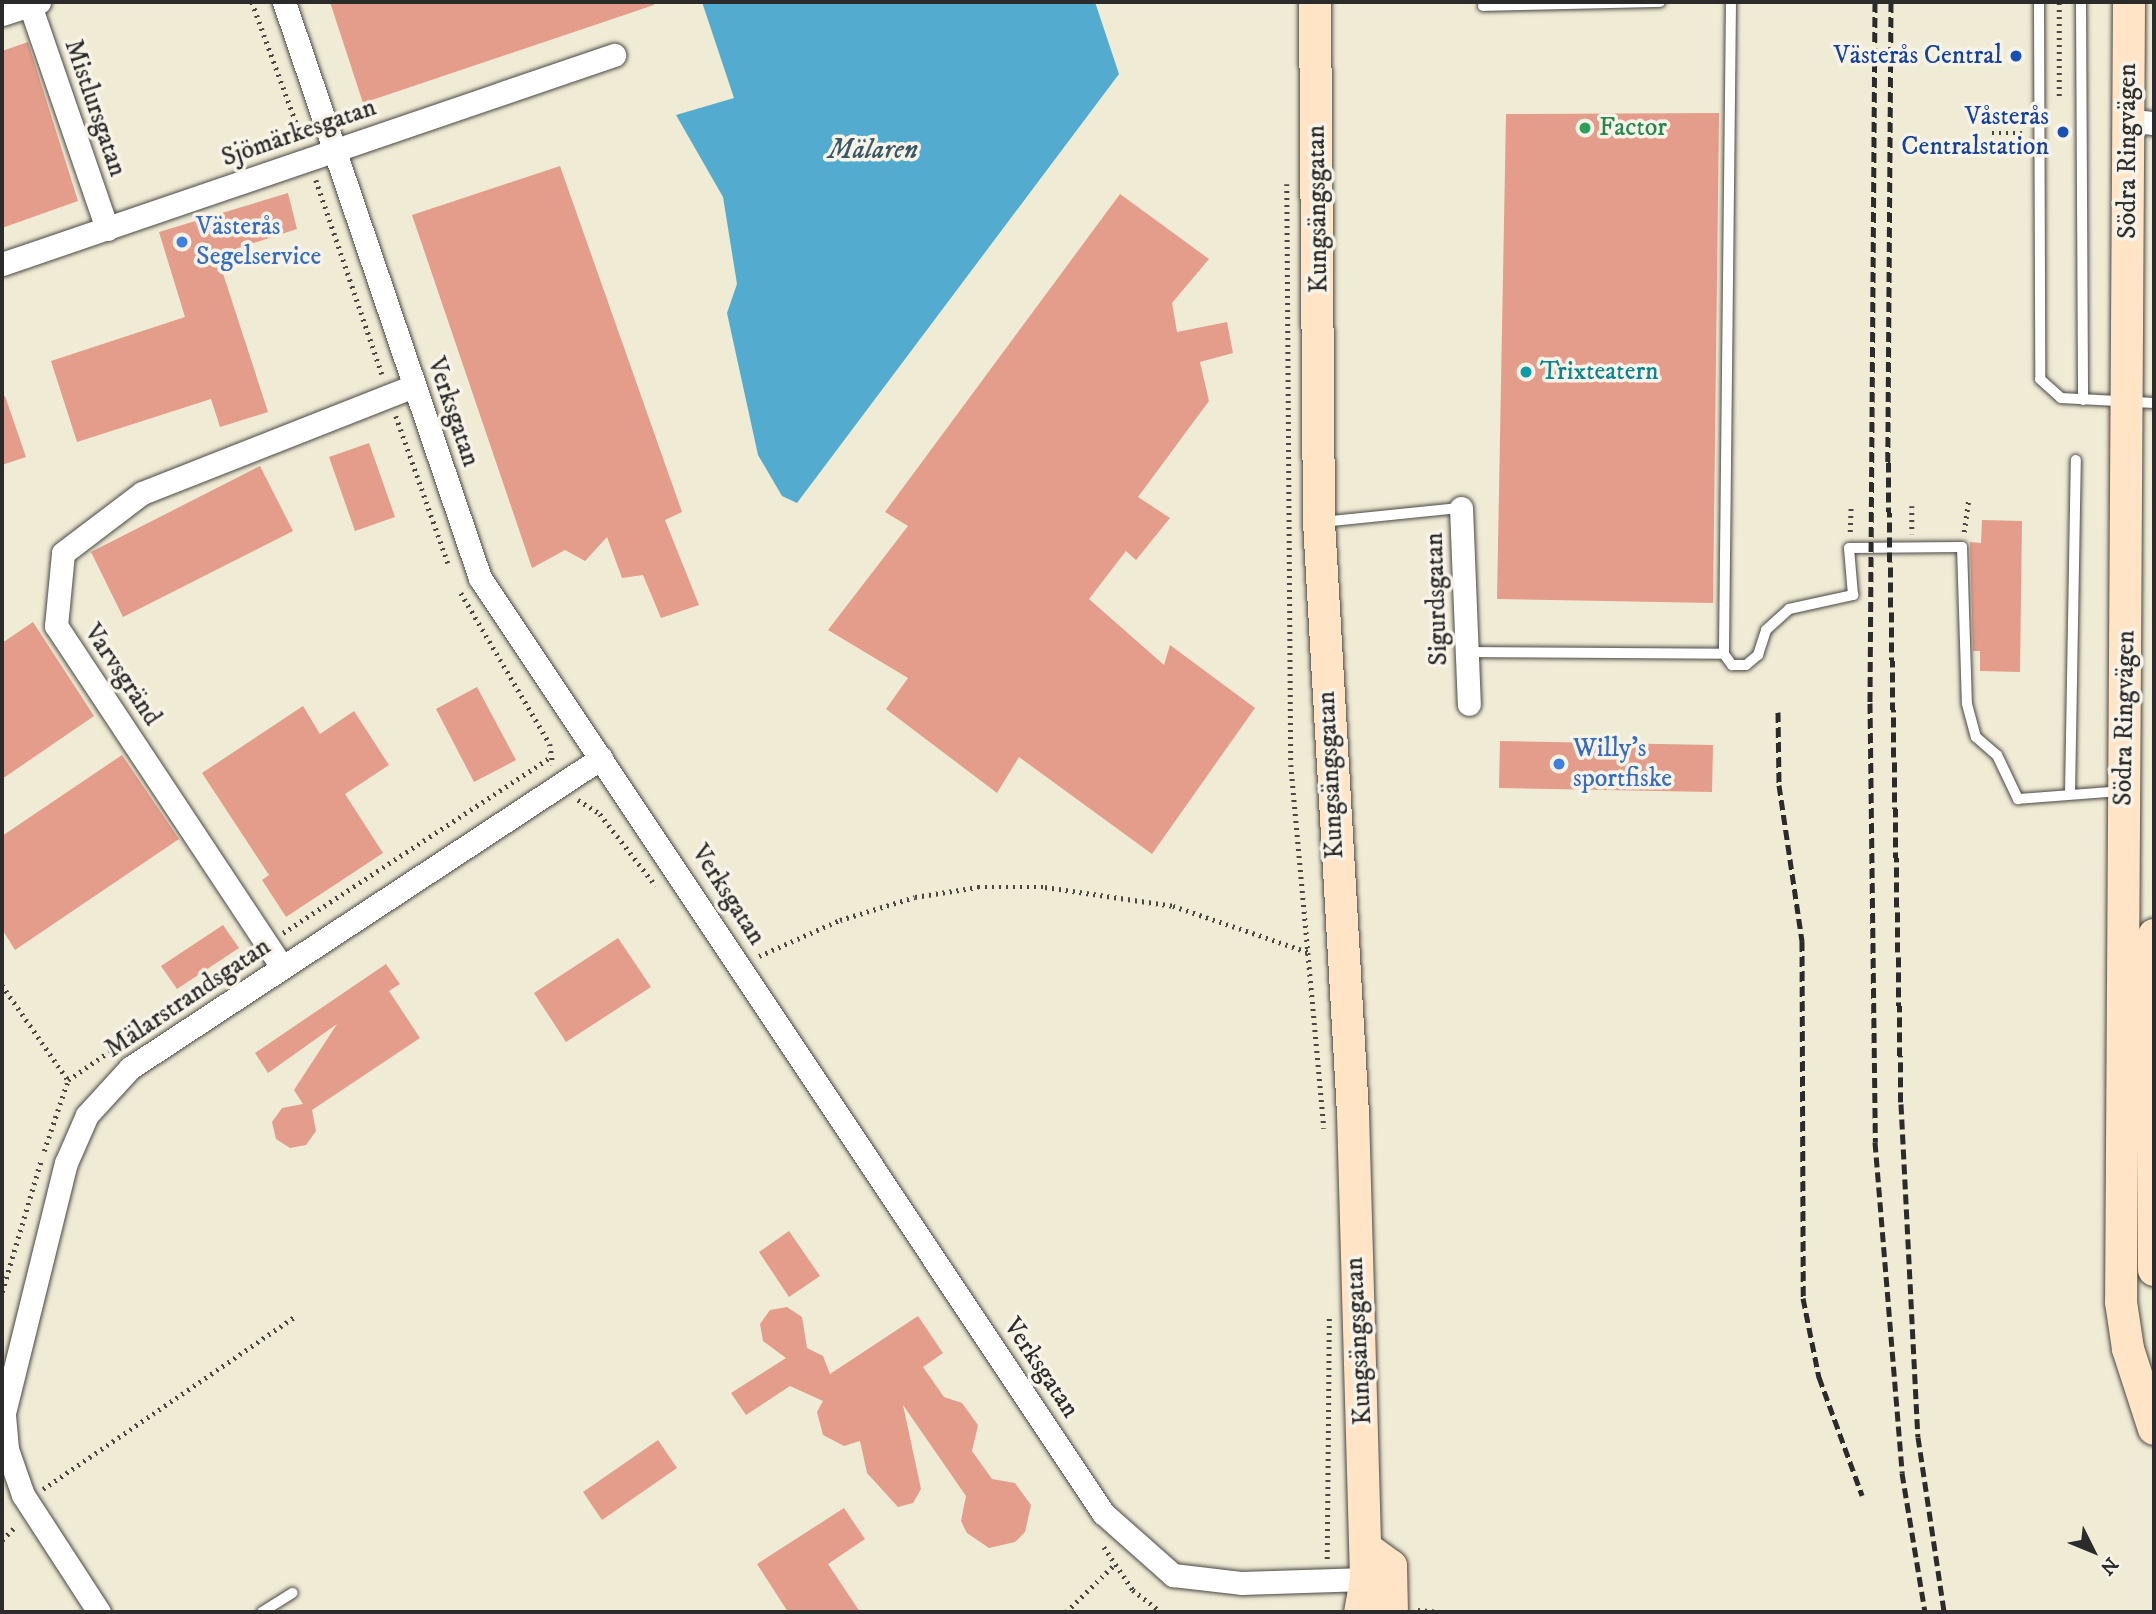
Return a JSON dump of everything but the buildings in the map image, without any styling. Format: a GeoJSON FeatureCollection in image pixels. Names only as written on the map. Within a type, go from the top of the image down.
{"type":"FeatureCollection","features":[{"type":"Feature","properties":{"kind":"main road","name":"Kungsängsgatan"},"geometry":{"type":"LineString","coordinates":[[1315,2],[1319,522],[1353,1113],[1366,1548],[1366,1579],[1360,1612]]}},
{"type":"Feature","properties":{"kind":"main road","name":"Södra Ringvägen"},"geometry":{"type":"LineString","coordinates":[[2129,2],[2141,121],[2140,737],[2124,791],[2121,1302],[2128,1349],[2154,1429]]}},
{"type":"Feature","properties":{"kind":"main road"},"geometry":{"type":"LineString","coordinates":[[2154,935],[2154,1270]]}},
{"type":"Feature","properties":{"kind":"main road"},"geometry":{"type":"LineString","coordinates":[[1366,1548],[1391,1566],[1392,1612]]}},
{"type":"Feature","properties":{"kind":"main road","name":"Kungsängsgatan"},"geometry":{"type":"LineString","coordinates":[[1366,1579],[1375,1612]]}},
{"type":"Feature","properties":{"kind":"street","name":"Verksgatan"},"geometry":{"type":"LineString","coordinates":[[284,2],[480,578],[1103,1513],[1136,1546],[1173,1575],[1241,1583],[1366,1579]]}},
{"type":"Feature","properties":{"kind":"street"},"geometry":{"type":"LineString","coordinates":[[2,15],[35,3]]}},
{"type":"Feature","properties":{"kind":"street","name":"Mistlursgatan"},"geometry":{"type":"LineString","coordinates":[[35,3],[107,229]]}},
{"type":"Feature","properties":{"kind":"street","name":"Sjömärkesgatan"},"geometry":{"type":"LineString","coordinates":[[2,264],[614,55]]}},
{"type":"Feature","properties":{"kind":"street","name":"Varvsgränd"},"geometry":{"type":"LineString","coordinates":[[282,967],[56,626],[63,554],[142,494],[414,386]]}},
{"type":"Feature","properties":{"kind":"street","name":"Sigurdsgatan"},"geometry":{"type":"LineString","coordinates":[[1461,508],[1469,704]]}},
{"type":"Feature","properties":{"kind":"street","name":"Mälarstrandsgatan"},"geometry":{"type":"LineString","coordinates":[[99,1612],[26,1500],[6,1449],[6,1389],[75,1138],[94,1105],[130,1068],[601,758]]}},
{"type":"Feature","properties":{"kind":"lane"},"geometry":{"type":"LineString","coordinates":[[1483,6],[1660,2]]}},
{"type":"Feature","properties":{"kind":"lane"},"geometry":{"type":"LineString","coordinates":[[1731,2],[1724,654],[1732,665],[1745,665],[1758,655],[1766,629],[1789,609],[1853,595],[1849,548],[1962,547],[1967,704],[1976,737],[1997,755],[2018,799],[2124,791]]}},
{"type":"Feature","properties":{"kind":"lane"},"geometry":{"type":"LineString","coordinates":[[2039,2],[2040,379],[2061,398],[2141,403]]}},
{"type":"Feature","properties":{"kind":"lane"},"geometry":{"type":"LineString","coordinates":[[2081,2],[2083,400]]}},
{"type":"Feature","properties":{"kind":"lane"},"geometry":{"type":"LineString","coordinates":[[2070,794],[2076,460]]}},
{"type":"Feature","properties":{"kind":"lane","name":"Sigurdsgatan"},"geometry":{"type":"LineString","coordinates":[[1319,522],[1461,508]]}},
{"type":"Feature","properties":{"kind":"lane"},"geometry":{"type":"LineString","coordinates":[[1467,652],[1724,654]]}},
{"type":"Feature","properties":{"kind":"lane"},"geometry":{"type":"LineString","coordinates":[[262,1612],[292,1593]]}},
{"type":"Feature","properties":{"kind":"path"},"geometry":{"type":"LineString","coordinates":[[252,2],[309,159]]}},
{"type":"Feature","properties":{"kind":"path"},"geometry":{"type":"LineString","coordinates":[[1962,547],[1969,498]]}},
{"type":"Feature","properties":{"kind":"path"},"geometry":{"type":"LineString","coordinates":[[1912,506],[1912,547]]}},
{"type":"Feature","properties":{"kind":"path"},"geometry":{"type":"LineString","coordinates":[[1849,548],[1851,508]]}},
{"type":"Feature","properties":{"kind":"path"},"geometry":{"type":"LineString","coordinates":[[2,1292],[68,1080],[267,944],[548,759]]}},
{"type":"Feature","properties":{"kind":"path"},"geometry":{"type":"LineString","coordinates":[[565,782],[581,803],[600,814],[639,869]]}},
{"type":"Feature","properties":{"kind":"path"},"geometry":{"type":"LineString","coordinates":[[741,967],[840,920],[915,897],[978,887],[1045,887],[1173,906],[1311,953]]}},
{"type":"Feature","properties":{"kind":"path"},"geometry":{"type":"LineString","coordinates":[[2,985],[68,1080]]}},
{"type":"Feature","properties":{"kind":"path"},"geometry":{"type":"LineString","coordinates":[[2,1540],[16,1530],[16,1508],[26,1500],[296,1316]]}},
{"type":"Feature","properties":{"kind":"path"},"geometry":{"type":"LineString","coordinates":[[1066,1612],[1115,1564],[1161,1612]]}},
{"type":"Feature","properties":{"kind":"water","name":"Mälaren"},"geometry":{"type":"Polygon","coordinates":[[[702,2],[1095,2],[1119,74],[797,503],[782,496],[758,455],[727,313],[737,284],[723,197],[676,115],[734,98],[702,2]]]}},
{"type":"Feature","properties":{"kind":"railway"},"geometry":{"type":"LineString","coordinates":[[1875,2],[1870,703],[1875,1142],[1902,1473],[1925,1612]]}},
{"type":"Feature","properties":{"kind":"railway"},"geometry":{"type":"LineString","coordinates":[[1891,2],[1888,462],[1901,1104],[1918,1437],[1944,1612]]}},
{"type":"Feature","properties":{"kind":"railway"},"geometry":{"type":"LineString","coordinates":[[1778,712],[1779,785],[1802,941],[1803,1298],[1819,1377],[1862,1495]]}},
{"type":"Feature","properties":{"kind":"place","name":"Västerås Central"},"geometry":{"type":"Point","coordinates":[2016,56]}},
{"type":"Feature","properties":{"kind":"place","name":"Factor"},"geometry":{"type":"Point","coordinates":[1585,128]}},
{"type":"Feature","properties":{"kind":"place","name":"Våsterås Centralstation"},"geometry":{"type":"Point","coordinates":[2063,132]}},
{"type":"Feature","properties":{"kind":"place","name":"Västerås Segelservice"},"geometry":{"type":"Point","coordinates":[182,242]}},
{"type":"Feature","properties":{"kind":"place","name":"Trixteatern"},"geometry":{"type":"Point","coordinates":[1526,372]}},
{"type":"Feature","properties":{"kind":"place","name":"Willy's sportfiske"},"geometry":{"type":"Point","coordinates":[1559,764]}}]}
